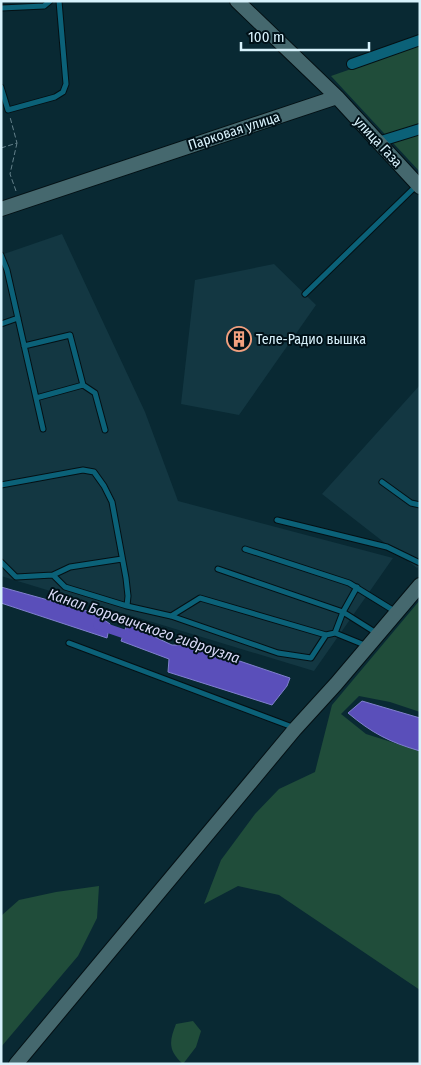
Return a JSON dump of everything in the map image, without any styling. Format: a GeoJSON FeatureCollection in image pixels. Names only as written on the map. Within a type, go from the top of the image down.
{"type":"FeatureCollection","features":[{"type":"Feature","properties":{"kind":"main road"},"geometry":{"type":"LineString","coordinates":[[237,1],[337,97]]}},
{"type":"Feature","properties":{"kind":"main road","name":"улица Газа"},"geometry":{"type":"LineString","coordinates":[[337,97],[418,186]]}},
{"type":"Feature","properties":{"kind":"main road","name":"Парковая улица"},"geometry":{"type":"LineString","coordinates":[[1,209],[337,97]]}},
{"type":"Feature","properties":{"kind":"main road"},"geometry":{"type":"LineString","coordinates":[[16,1064],[295,728],[368,647],[420,585]]}},
{"type":"Feature","properties":{"kind":"street"},"geometry":{"type":"LineString","coordinates":[[352,64],[420,40]]}},
{"type":"Feature","properties":{"kind":"street"},"geometry":{"type":"LineString","coordinates":[[378,142],[420,129]]}},
{"type":"Feature","properties":{"kind":"lane"},"geometry":{"type":"LineString","coordinates":[[1,8],[44,6],[50,1]]}},
{"type":"Feature","properties":{"kind":"lane"},"geometry":{"type":"LineString","coordinates":[[1,88],[8,110],[63,92],[66,84],[59,1]]}},
{"type":"Feature","properties":{"kind":"lane"},"geometry":{"type":"LineString","coordinates":[[305,294],[418,186]]}},
{"type":"Feature","properties":{"kind":"lane"},"geometry":{"type":"LineString","coordinates":[[1,255],[7,270],[43,429]]}},
{"type":"Feature","properties":{"kind":"lane"},"geometry":{"type":"LineString","coordinates":[[1,324],[18,318]]}},
{"type":"Feature","properties":{"kind":"lane"},"geometry":{"type":"LineString","coordinates":[[24,346],[70,335],[83,385],[95,393],[105,430]]}},
{"type":"Feature","properties":{"kind":"lane"},"geometry":{"type":"LineString","coordinates":[[36,398],[83,385]]}},
{"type":"Feature","properties":{"kind":"lane"},"geometry":{"type":"LineString","coordinates":[[1,486],[83,470],[94,472],[112,502],[128,596],[126,606]]}},
{"type":"Feature","properties":{"kind":"lane"},"geometry":{"type":"LineString","coordinates":[[382,482],[411,503],[420,505]]}},
{"type":"Feature","properties":{"kind":"lane"},"geometry":{"type":"LineString","coordinates":[[277,520],[387,546],[420,562]]}},
{"type":"Feature","properties":{"kind":"lane"},"geometry":{"type":"LineString","coordinates":[[245,549],[349,583],[397,612]]}},
{"type":"Feature","properties":{"kind":"lane"},"geometry":{"type":"LineString","coordinates":[[1,562],[16,577],[53,575],[70,567],[122,559]]}},
{"type":"Feature","properties":{"kind":"lane"},"geometry":{"type":"LineString","coordinates":[[218,569],[343,612],[378,634]]}},
{"type":"Feature","properties":{"kind":"lane"},"geometry":{"type":"LineString","coordinates":[[53,575],[65,586],[126,606],[171,616],[278,653],[311,658],[326,635]]}},
{"type":"Feature","properties":{"kind":"lane"},"geometry":{"type":"LineString","coordinates":[[335,633],[343,612],[357,587]]}},
{"type":"Feature","properties":{"kind":"lane"},"geometry":{"type":"LineString","coordinates":[[171,616],[200,598],[326,635],[335,633],[368,647]]}},
{"type":"Feature","properties":{"kind":"lane"},"geometry":{"type":"LineString","coordinates":[[69,643],[295,728]]}},
{"type":"Feature","properties":{"kind":"path"},"geometry":{"type":"LineString","coordinates":[[8,110],[17,143],[10,174],[21,202]]}},
{"type":"Feature","properties":{"kind":"path"},"geometry":{"type":"LineString","coordinates":[[1,148],[17,143]]}},
{"type":"Feature","properties":{"kind":"shaded area"},"geometry":{"type":"Polygon","coordinates":[[[62,234],[145,412],[178,501],[393,558],[314,671],[1,576],[1,255],[62,234]]]}},
{"type":"Feature","properties":{"kind":"shaded area"},"geometry":{"type":"Polygon","coordinates":[[[274,264],[316,305],[239,415],[181,404],[195,280],[274,264]]]}},
{"type":"Feature","properties":{"kind":"shaded area"},"geometry":{"type":"Polygon","coordinates":[[[420,385],[420,565],[417,568],[322,494],[420,385]]]}},
{"type":"Feature","properties":{"kind":"shaded area"},"geometry":{"type":"Polygon","coordinates":[[[1,587],[95,613],[110,624],[107,638],[1,603],[1,587]]]}},
{"type":"Feature","properties":{"kind":"shaded area"},"geometry":{"type":"Polygon","coordinates":[[[127,624],[172,645],[192,645],[290,678],[287,686],[272,705],[168,672],[169,659],[121,641],[127,624]]]}},
{"type":"Feature","properties":{"kind":"shaded area"},"geometry":{"type":"Polygon","coordinates":[[[362,701],[420,718],[420,751],[381,736],[348,713],[362,701]]]}},
{"type":"Feature","properties":{"kind":"green space"},"geometry":{"type":"Polygon","coordinates":[[[420,45],[420,172],[331,76],[420,45]]]}},
{"type":"Feature","properties":{"kind":"green space"},"geometry":{"type":"Polygon","coordinates":[[[420,600],[420,712],[390,702],[359,696],[341,714],[366,734],[420,751],[420,990],[279,895],[238,886],[204,904],[221,860],[255,814],[279,789],[315,772],[332,705],[420,600]]]}},
{"type":"Feature","properties":{"kind":"green space"},"geometry":{"type":"Polygon","coordinates":[[[99,886],[97,918],[78,956],[1,1047],[1,916],[19,900],[56,892],[99,886]]]}},
{"type":"Feature","properties":{"kind":"green space"},"geometry":{"type":"Polygon","coordinates":[[[193,1021],[201,1031],[196,1047],[183,1064],[172,1050],[172,1036],[176,1024],[193,1021]]]}},
{"type":"Feature","properties":{"kind":"waterway","name":"Канал Боровичского гидроузла"},"geometry":{"type":"LineString","coordinates":[[98,625],[133,637]]}},
{"type":"Feature","properties":{"kind":"place","name":"Теле-Радио вышка"},"geometry":{"type":"Point","coordinates":[239,339]}}]}
